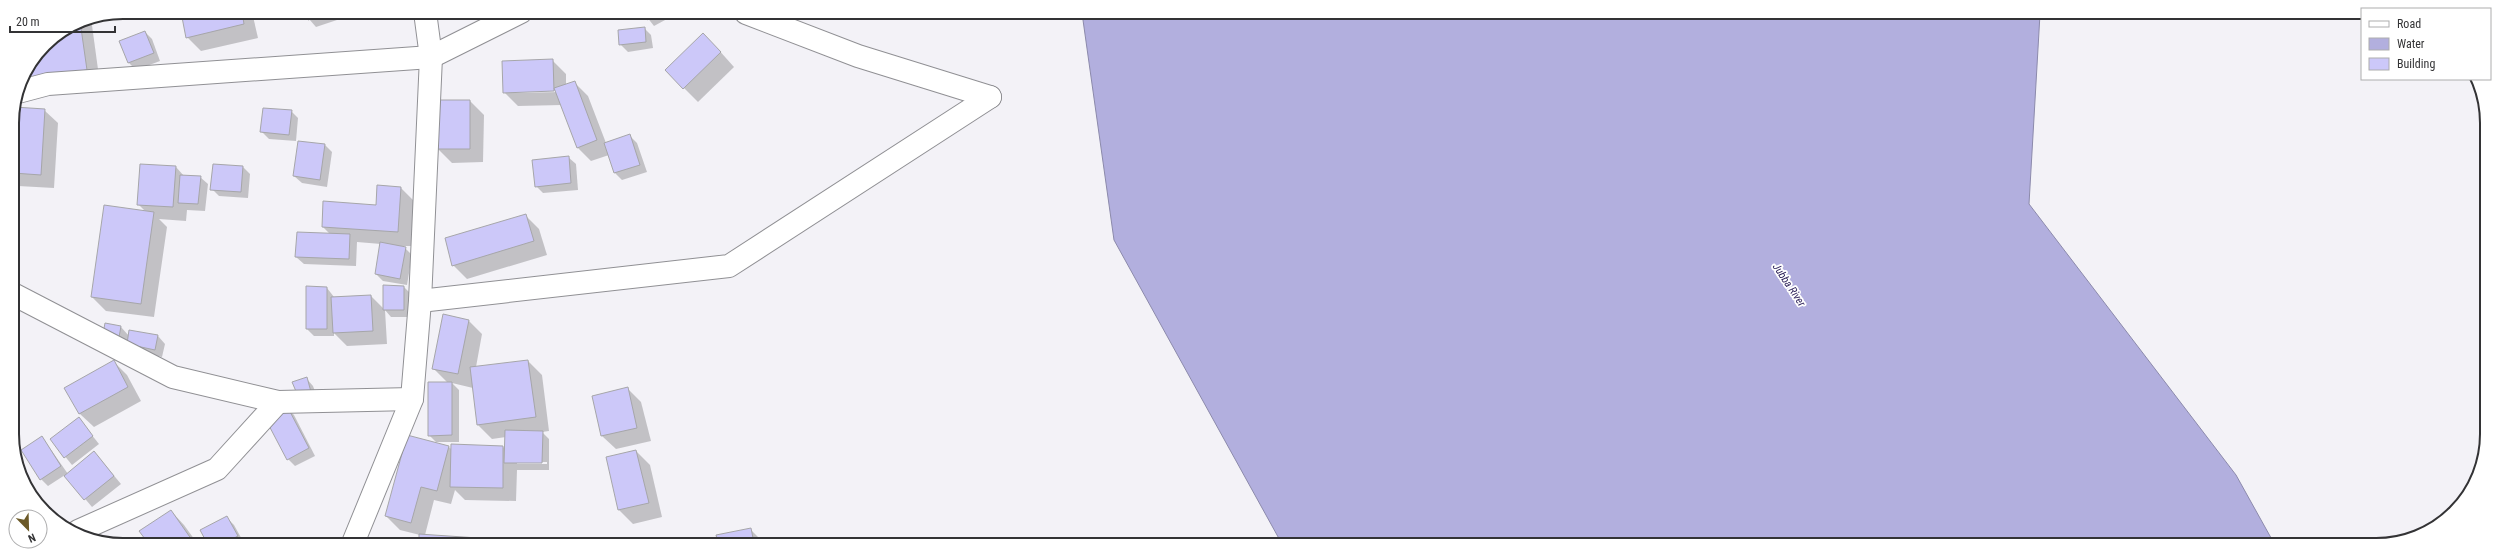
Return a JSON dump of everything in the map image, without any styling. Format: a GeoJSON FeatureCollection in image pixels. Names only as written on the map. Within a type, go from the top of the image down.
{"type":"FeatureCollection","features":[{"type":"Feature","properties":{"kind":"street"},"geometry":{"type":"LineString","coordinates":[[355,538],[412,399],[420,301],[431,57],[426,19]]}},
{"type":"Feature","properties":{"kind":"street"},"geometry":{"type":"LineString","coordinates":[[25,90],[48,84],[431,57],[507,19]]}},
{"type":"Feature","properties":{"kind":"street"},"geometry":{"type":"LineString","coordinates":[[420,301],[729,266],[990,97],[858,56],[762,19]]}},
{"type":"Feature","properties":{"kind":"street"},"geometry":{"type":"LineString","coordinates":[[19,297],[173,377],[278,402],[412,399]]}},
{"type":"Feature","properties":{"kind":"street"},"geometry":{"type":"LineString","coordinates":[[81,529],[217,469],[278,402]]}},
{"type":"Feature","properties":{"kind":"water","name":"Jubba River"},"geometry":{"type":"Polygon","coordinates":[[[1083,19],[2040,19],[2029,204],[2236,475],[2271,538],[1279,538],[1114,240],[1083,19]]]}},
{"type":"Feature","properties":{"kind":"building"},"geometry":{"type":"Polygon","coordinates":[[[182,19],[243,19],[244,24],[186,38],[182,19]]]}},
{"type":"Feature","properties":{"kind":"building"},"geometry":{"type":"Polygon","coordinates":[[[645,27],[646,42],[619,45],[618,30],[645,27]]]}},
{"type":"Feature","properties":{"kind":"building"},"geometry":{"type":"Polygon","coordinates":[[[81,28],[87,70],[30,78],[40,60],[49,49],[60,40],[81,28]]]}},
{"type":"Feature","properties":{"kind":"building"},"geometry":{"type":"Polygon","coordinates":[[[145,31],[154,53],[128,63],[119,41],[145,31]]]}},
{"type":"Feature","properties":{"kind":"building"},"geometry":{"type":"Polygon","coordinates":[[[703,33],[721,52],[683,89],[665,70],[703,33]]]}},
{"type":"Feature","properties":{"kind":"building"},"geometry":{"type":"Polygon","coordinates":[[[553,59],[554,91],[503,93],[502,61],[553,59]]]}},
{"type":"Feature","properties":{"kind":"building"},"geometry":{"type":"Polygon","coordinates":[[[575,81],[597,140],[577,148],[554,88],[575,81]]]}},
{"type":"Feature","properties":{"kind":"building"},"geometry":{"type":"Polygon","coordinates":[[[438,100],[470,100],[470,149],[437,149],[438,100]]]}},
{"type":"Feature","properties":{"kind":"building"},"geometry":{"type":"Polygon","coordinates":[[[20,107],[45,109],[41,175],[19,173],[20,107]]]}},
{"type":"Feature","properties":{"kind":"building"},"geometry":{"type":"Polygon","coordinates":[[[263,108],[292,110],[289,135],[260,132],[263,108]]]}},
{"type":"Feature","properties":{"kind":"building"},"geometry":{"type":"Polygon","coordinates":[[[630,134],[640,165],[614,173],[604,143],[630,134]]]}},
{"type":"Feature","properties":{"kind":"building"},"geometry":{"type":"Polygon","coordinates":[[[298,141],[325,144],[320,180],[293,176],[298,141]]]}},
{"type":"Feature","properties":{"kind":"building"},"geometry":{"type":"Polygon","coordinates":[[[569,156],[571,183],[535,187],[532,160],[569,156]]]}},
{"type":"Feature","properties":{"kind":"building"},"geometry":{"type":"Polygon","coordinates":[[[140,164],[176,166],[173,207],[137,205],[140,164]]]}},
{"type":"Feature","properties":{"kind":"building"},"geometry":{"type":"Polygon","coordinates":[[[213,164],[243,166],[241,192],[210,190],[213,164]]]}},
{"type":"Feature","properties":{"kind":"building"},"geometry":{"type":"Polygon","coordinates":[[[180,175],[201,176],[198,204],[178,203],[180,175]]]}},
{"type":"Feature","properties":{"kind":"building"},"geometry":{"type":"Polygon","coordinates":[[[377,185],[401,187],[398,232],[322,227],[323,201],[376,205],[377,185]]]}},
{"type":"Feature","properties":{"kind":"building"},"geometry":{"type":"Polygon","coordinates":[[[104,205],[154,212],[141,304],[91,297],[104,205]]]}},
{"type":"Feature","properties":{"kind":"building"},"geometry":{"type":"Polygon","coordinates":[[[526,214],[534,241],[452,266],[445,238],[526,214]]]}},
{"type":"Feature","properties":{"kind":"building"},"geometry":{"type":"Polygon","coordinates":[[[297,232],[350,234],[349,259],[295,257],[297,232]]]}},
{"type":"Feature","properties":{"kind":"building"},"geometry":{"type":"Polygon","coordinates":[[[380,242],[406,247],[400,279],[375,274],[380,242]]]}},
{"type":"Feature","properties":{"kind":"building"},"geometry":{"type":"Polygon","coordinates":[[[383,285],[404,286],[404,310],[383,310],[383,285]]]}},
{"type":"Feature","properties":{"kind":"building"},"geometry":{"type":"Polygon","coordinates":[[[306,286],[327,287],[327,329],[306,329],[306,286]]]}},
{"type":"Feature","properties":{"kind":"building"},"geometry":{"type":"Polygon","coordinates":[[[371,295],[373,331],[333,333],[331,297],[371,295]]]}},
{"type":"Feature","properties":{"kind":"building"},"geometry":{"type":"Polygon","coordinates":[[[443,314],[469,320],[458,374],[432,369],[443,314]]]}},
{"type":"Feature","properties":{"kind":"building"},"geometry":{"type":"Polygon","coordinates":[[[105,323],[121,326],[118,343],[102,339],[105,323]]]}},
{"type":"Feature","properties":{"kind":"building"},"geometry":{"type":"Polygon","coordinates":[[[129,330],[158,335],[155,350],[127,344],[129,330]]]}},
{"type":"Feature","properties":{"kind":"building"},"geometry":{"type":"Polygon","coordinates":[[[114,360],[128,387],[79,414],[64,388],[114,360]]]}},
{"type":"Feature","properties":{"kind":"building"},"geometry":{"type":"Polygon","coordinates":[[[528,360],[536,417],[477,425],[470,367],[528,360]]]}},
{"type":"Feature","properties":{"kind":"building"},"geometry":{"type":"Polygon","coordinates":[[[307,377],[311,392],[298,396],[292,382],[307,377]]]}},
{"type":"Feature","properties":{"kind":"building"},"geometry":{"type":"Polygon","coordinates":[[[428,382],[452,382],[452,435],[428,436],[428,382]]]}},
{"type":"Feature","properties":{"kind":"building"},"geometry":{"type":"Polygon","coordinates":[[[628,387],[637,428],[601,436],[592,396],[628,387]]]}},
{"type":"Feature","properties":{"kind":"building"},"geometry":{"type":"Polygon","coordinates":[[[287,406],[309,448],[287,460],[265,418],[287,406]]]}},
{"type":"Feature","properties":{"kind":"building"},"geometry":{"type":"Polygon","coordinates":[[[79,417],[93,436],[64,458],[50,439],[79,417]]]}},
{"type":"Feature","properties":{"kind":"building"},"geometry":{"type":"Polygon","coordinates":[[[505,430],[543,431],[542,463],[504,463],[505,430]]]}},
{"type":"Feature","properties":{"kind":"building"},"geometry":{"type":"Polygon","coordinates":[[[407,435],[449,446],[437,491],[421,487],[411,523],[385,516],[407,435]]]}},
{"type":"Feature","properties":{"kind":"building"},"geometry":{"type":"Polygon","coordinates":[[[42,436],[61,466],[40,480],[21,450],[42,436]]]}},
{"type":"Feature","properties":{"kind":"building"},"geometry":{"type":"Polygon","coordinates":[[[451,444],[503,446],[503,488],[450,487],[451,444]]]}},
{"type":"Feature","properties":{"kind":"building"},"geometry":{"type":"Polygon","coordinates":[[[636,450],[649,503],[618,510],[606,457],[636,450]]]}},
{"type":"Feature","properties":{"kind":"building"},"geometry":{"type":"Polygon","coordinates":[[[94,451],[114,476],[84,500],[64,476],[94,451]]]}},
{"type":"Feature","properties":{"kind":"building"},"geometry":{"type":"Polygon","coordinates":[[[171,510],[191,538],[144,538],[139,531],[171,510]]]}},
{"type":"Feature","properties":{"kind":"building"},"geometry":{"type":"Polygon","coordinates":[[[227,516],[238,536],[234,538],[204,538],[200,530],[227,516]]]}},
{"type":"Feature","properties":{"kind":"building"},"geometry":{"type":"Polygon","coordinates":[[[751,528],[753,538],[717,538],[716,535],[751,528]]]}},
{"type":"Feature","properties":{"kind":"building"},"geometry":{"type":"Polygon","coordinates":[[[419,534],[478,538],[419,538],[419,534]]]}}]}
